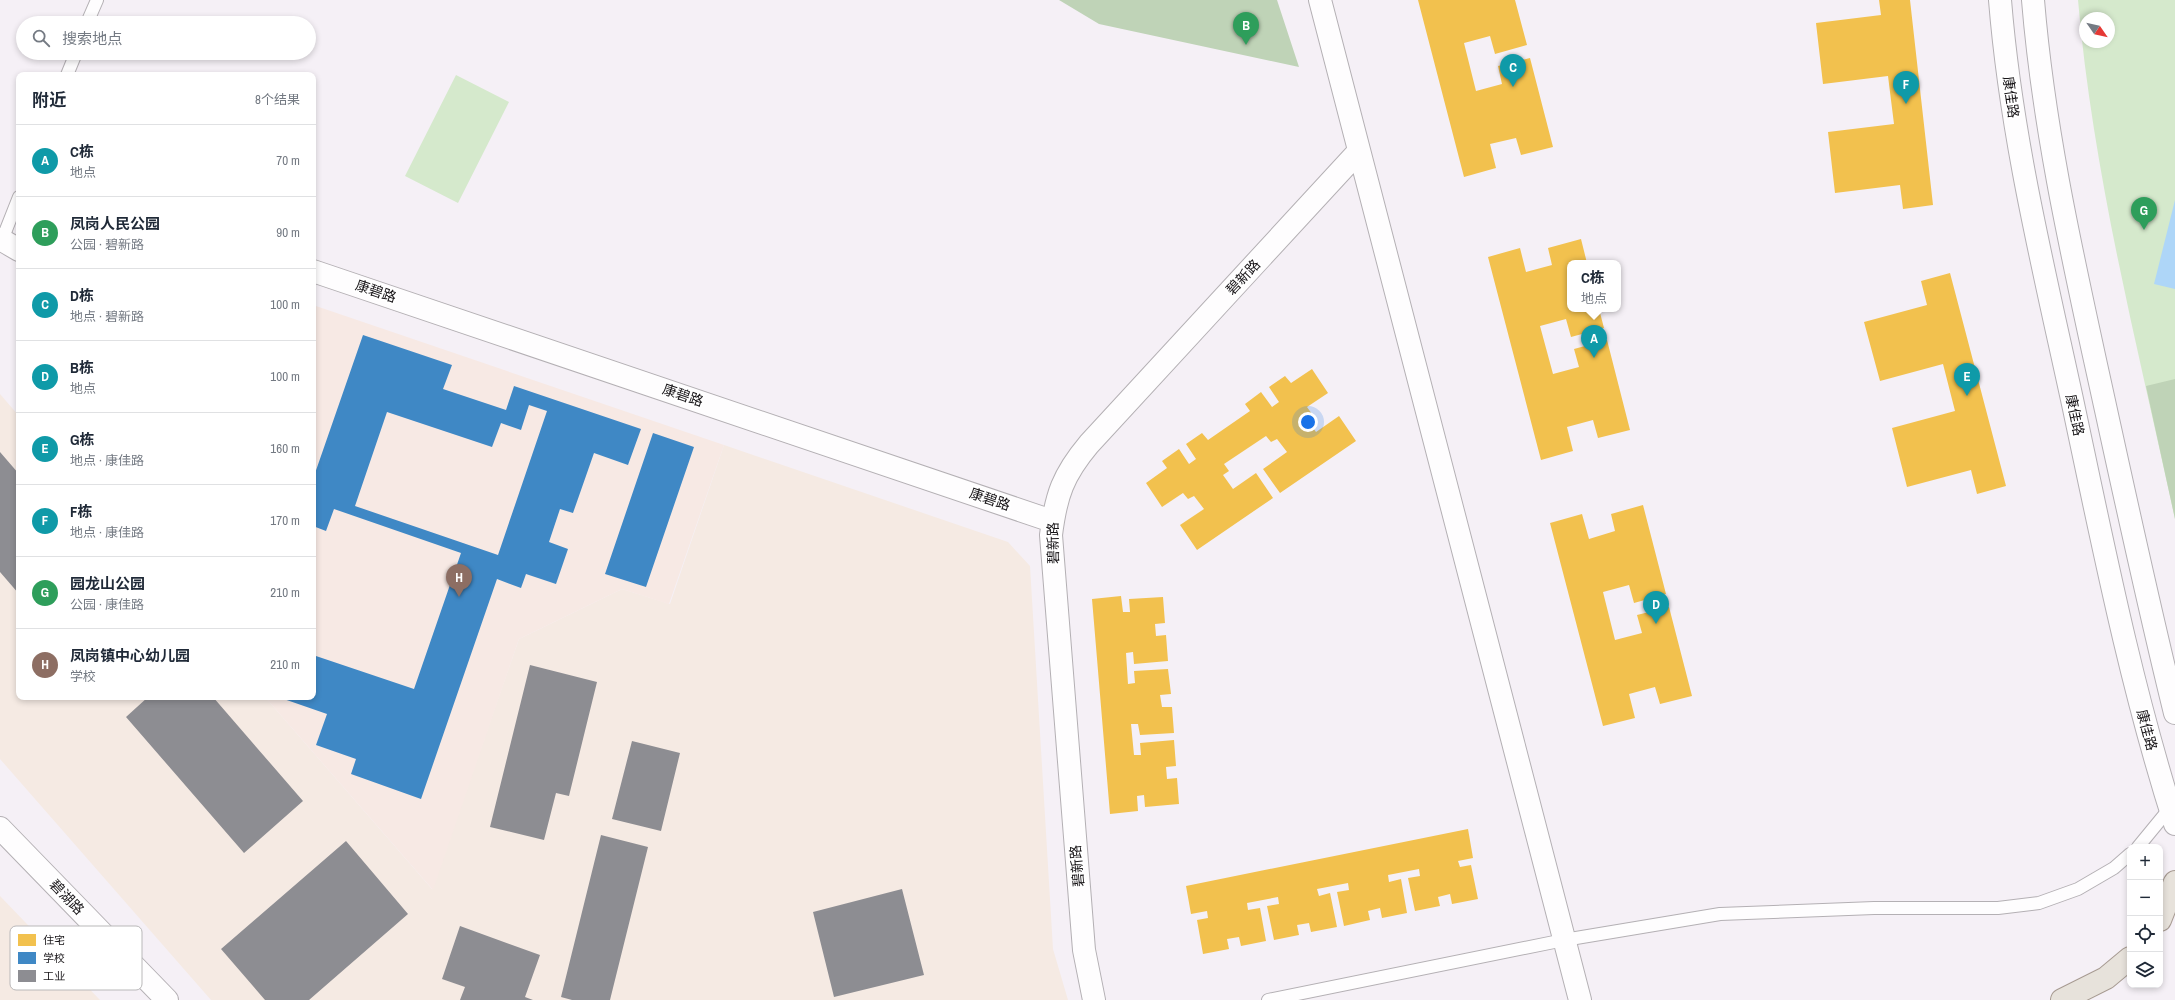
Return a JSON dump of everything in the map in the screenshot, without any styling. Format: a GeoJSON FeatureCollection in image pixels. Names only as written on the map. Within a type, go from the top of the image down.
{"type":"FeatureCollection","features":[{"type":"Feature","properties":{"kind":"main road"},"geometry":{"type":"LineString","coordinates":[[2162,916],[2175,882]]}},
{"type":"Feature","properties":{"kind":"main road"},"geometry":{"type":"LineString","coordinates":[[2062,1000],[2106,978],[2127,960]]}},
{"type":"Feature","properties":{"kind":"street"},"geometry":{"type":"LineString","coordinates":[[1320,0],[1580,1000]]}},
{"type":"Feature","properties":{"kind":"street","name":"康佳路"},"geometry":{"type":"LineString","coordinates":[[2000,0],[2014,115],[2029,200],[2126,648],[2145,724],[2172,816]]}},
{"type":"Feature","properties":{"kind":"street"},"geometry":{"type":"LineString","coordinates":[[2033,0],[2045,109],[2058,192],[2139,563],[2175,713]]}},
{"type":"Feature","properties":{"kind":"street","name":"碧新路"},"geometry":{"type":"LineString","coordinates":[[1094,1000],[1084,950],[1050,535],[1053,509],[1061,485],[1074,462],[1084,450],[1359,150]]}},
{"type":"Feature","properties":{"kind":"street","name":"康碧路"},"geometry":{"type":"LineString","coordinates":[[316,272],[1052,521]]}},
{"type":"Feature","properties":{"kind":"street","name":"碧湖路"},"geometry":{"type":"LineString","coordinates":[[0,828],[95,926]]}},
{"type":"Feature","properties":{"kind":"street","name":"碧湖路"},"geometry":{"type":"LineString","coordinates":[[142,974],[167,1000]]}},
{"type":"Feature","properties":{"kind":"lane"},"geometry":{"type":"LineString","coordinates":[[90,16],[96,0]]}},
{"type":"Feature","properties":{"kind":"lane"},"geometry":{"type":"LineString","coordinates":[[68,72],[73,60]]}},
{"type":"Feature","properties":{"kind":"lane"},"geometry":{"type":"LineString","coordinates":[[7,243],[16,208]]}},
{"type":"Feature","properties":{"kind":"lane"},"geometry":{"type":"LineString","coordinates":[[2141,844],[2172,816]]}},
{"type":"Feature","properties":{"kind":"lane"},"geometry":{"type":"LineString","coordinates":[[1268,1000],[1564,940],[1720,914],[1874,908],[1998,908],[2039,903],[2078,889],[2114,868],[2127,857]]}},
{"type":"Feature","properties":{"kind":"shaded area"},"geometry":{"type":"Polygon","coordinates":[[[316,306],[724,445],[669,604],[622,589],[519,639],[433,890],[268,700],[316,700],[316,306]]]}},
{"type":"Feature","properties":{"kind":"shaded area"},"geometry":{"type":"Polygon","coordinates":[[[0,394],[16,413],[16,700],[268,700],[432,889],[519,639],[622,589],[670,604],[724,445],[1008,542],[1030,566],[1053,949],[1068,1000],[211,1000],[0,759],[0,394]]]}},
{"type":"Feature","properties":{"kind":"shaded area"},"geometry":{"type":"Polygon","coordinates":[[[0,896],[29,926],[10,926],[10,990],[90,990],[100,1000],[0,1000],[0,896]]]}},
{"type":"Feature","properties":{"kind":"green space"},"geometry":{"type":"Polygon","coordinates":[[[1059,0],[1277,0],[1299,67],[1099,24],[1059,0]]]}},
{"type":"Feature","properties":{"kind":"green space"},"geometry":{"type":"Polygon","coordinates":[[[2078,0],[2175,0],[2175,519],[2118,261],[2094,131],[2083,48],[2115,48],[2115,12],[2079,12],[2078,0]]]}},
{"type":"Feature","properties":{"kind":"green space"},"geometry":{"type":"Polygon","coordinates":[[[456,75],[509,102],[458,203],[405,176],[456,75]]]}},
{"type":"Feature","properties":{"kind":"green space"},"geometry":{"type":"Polygon","coordinates":[[[2175,379],[2175,519],[2146,386],[2175,379]]]}},
{"type":"Feature","properties":{"kind":"water"},"geometry":{"type":"Polygon","coordinates":[[[2175,200],[2175,289],[2154,284],[2175,200]]]}},
{"type":"Feature","properties":{"kind":"building: 住宅"},"geometry":{"type":"Polygon","coordinates":[[[1418,0],[1515,0],[1527,45],[1495,54],[1490,36],[1464,43],[1476,91],[1502,84],[1498,66],[1530,58],[1553,147],[1521,155],[1516,138],[1490,144],[1496,168],[1464,177],[1418,0]]]}},
{"type":"Feature","properties":{"kind":"building: 住宅"},"geometry":{"type":"Polygon","coordinates":[[[1879,0],[1910,0],[1933,205],[1903,209],[1900,185],[1835,193],[1828,132],[1894,124],[1888,76],[1823,84],[1816,23],[1881,15],[1879,0]]]}},
{"type":"Feature","properties":{"kind":"building: 住宅"},"geometry":{"type":"Polygon","coordinates":[[[1581,239],[1586,260],[1567,260],[1567,312],[1600,312],[1604,328],[1571,337],[1566,319],[1540,326],[1553,374],[1579,367],[1574,349],[1607,340],[1630,430],[1598,438],[1593,420],[1567,427],[1573,451],[1541,460],[1488,257],[1520,248],[1526,272],[1552,265],[1548,248],[1581,239]]]}},
{"type":"Feature","properties":{"kind":"building: 住宅"},"geometry":{"type":"Polygon","coordinates":[[[1950,273],[2006,486],[1977,494],[1971,470],[1907,487],[1892,428],[1955,411],[1943,364],[1880,381],[1864,322],[1927,305],[1921,281],[1950,273]]]}},
{"type":"Feature","properties":{"kind":"building: 住宅"},"geometry":{"type":"Polygon","coordinates":[[[1312,369],[1328,393],[1307,407],[1312,414],[1306,418],[1316,432],[1339,416],[1356,441],[1280,493],[1263,469],[1287,452],[1277,439],[1271,442],[1266,436],[1224,464],[1229,471],[1223,475],[1233,489],[1256,473],[1273,498],[1197,550],[1180,525],[1204,509],[1194,496],[1188,499],[1183,493],[1162,507],[1146,483],[1167,468],[1162,461],[1179,449],[1189,464],[1196,459],[1186,444],[1202,433],[1208,440],[1250,411],[1245,404],[1261,392],[1272,407],[1279,402],[1269,387],[1285,376],[1291,383],[1312,369]]]}},
{"type":"Feature","properties":{"kind":"building: 住宅"},"geometry":{"type":"Polygon","coordinates":[[[1643,505],[1666,594],[1634,603],[1629,585],[1603,592],[1615,640],[1642,633],[1637,615],[1669,607],[1692,696],[1660,704],[1655,687],[1629,694],[1635,718],[1603,726],[1550,523],[1582,514],[1589,539],[1615,531],[1611,514],[1643,505]]]}},
{"type":"Feature","properties":{"kind":"building: 住宅"},"geometry":{"type":"Polygon","coordinates":[[[1121,596],[1123,612],[1130,612],[1129,599],[1163,597],[1165,623],[1155,624],[1156,636],[1166,635],[1168,661],[1134,664],[1133,652],[1126,653],[1128,684],[1135,683],[1134,671],[1168,669],[1171,694],[1160,695],[1162,707],[1172,707],[1174,733],[1140,735],[1138,724],[1131,724],[1134,755],[1141,755],[1140,743],[1174,740],[1176,766],[1166,767],[1167,779],[1177,778],[1179,804],[1145,807],[1144,795],[1137,796],[1138,811],[1110,814],[1092,599],[1121,596]]]}},
{"type":"Feature","properties":{"kind":"building: 住宅"},"geometry":{"type":"Polygon","coordinates":[[[1468,829],[1473,858],[1458,861],[1460,867],[1471,865],[1478,899],[1452,904],[1450,894],[1438,897],[1440,906],[1415,911],[1408,878],[1420,876],[1419,869],[1388,875],[1389,882],[1401,879],[1407,913],[1382,918],[1380,908],[1368,911],[1370,920],[1344,926],[1337,892],[1349,890],[1348,883],[1317,889],[1319,896],[1330,893],[1337,927],[1311,932],[1309,923],[1297,925],[1299,935],[1274,940],[1267,906],[1279,904],[1278,897],[1247,903],[1248,910],[1260,908],[1266,941],[1241,946],[1239,937],[1227,939],[1229,949],[1203,954],[1197,920],[1208,918],[1207,911],[1191,914],[1186,886],[1468,829]]]}},
{"type":"Feature","properties":{"kind":"building: 学校"},"geometry":{"type":"Polygon","coordinates":[[[363,335],[452,365],[443,389],[506,410],[514,386],[641,429],[628,465],[594,453],[573,513],[560,509],[549,542],[568,549],[556,584],[526,574],[521,588],[497,579],[421,799],[351,774],[356,759],[316,745],[327,714],[287,700],[316,700],[316,656],[414,689],[461,553],[334,509],[326,531],[316,527],[316,470],[363,335]],[[529,405],[521,430],[501,423],[492,447],[387,412],[355,506],[498,555],[547,411],[529,405]]]}},
{"type":"Feature","properties":{"kind":"building: 学校"},"geometry":{"type":"Polygon","coordinates":[[[653,433],[694,447],[646,587],[605,574],[653,433]]]}},
{"type":"Feature","properties":{"kind":"building: 工业"},"geometry":{"type":"Polygon","coordinates":[[[0,452],[16,471],[16,591],[0,572],[0,452]]]}},
{"type":"Feature","properties":{"kind":"building: 工业"},"geometry":{"type":"Polygon","coordinates":[[[530,665],[597,682],[569,796],[556,793],[544,840],[490,827],[530,665]]]}},
{"type":"Feature","properties":{"kind":"building: 工业"},"geometry":{"type":"Polygon","coordinates":[[[145,700],[216,700],[303,801],[244,853],[126,717],[145,700]]]}},
{"type":"Feature","properties":{"kind":"building: 工业"},"geometry":{"type":"Polygon","coordinates":[[[632,741],[680,753],[661,831],[612,819],[632,741]]]}},
{"type":"Feature","properties":{"kind":"building: 工业"},"geometry":{"type":"Polygon","coordinates":[[[601,835],[648,847],[610,1000],[572,1000],[561,997],[601,835]]]}},
{"type":"Feature","properties":{"kind":"building: 工业"},"geometry":{"type":"Polygon","coordinates":[[[346,841],[408,914],[309,1000],[265,1000],[221,949],[346,841]]]}},
{"type":"Feature","properties":{"kind":"building: 工业"},"geometry":{"type":"Polygon","coordinates":[[[902,889],[924,975],[834,997],[813,912],[902,889]]]}},
{"type":"Feature","properties":{"kind":"building: 工业"},"geometry":{"type":"Polygon","coordinates":[[[460,926],[540,955],[525,997],[533,1000],[460,1000],[465,987],[442,979],[460,926]]]}},
{"type":"Feature","properties":{"kind":"place","name":"凤岗人民公园"},"geometry":{"type":"Point","coordinates":[1246,45]}},
{"type":"Feature","properties":{"kind":"place","name":"D栋"},"geometry":{"type":"Point","coordinates":[1513,87]}},
{"type":"Feature","properties":{"kind":"place","name":"F栋"},"geometry":{"type":"Point","coordinates":[1906,104]}},
{"type":"Feature","properties":{"kind":"place","name":"园龙山公园"},"geometry":{"type":"Point","coordinates":[2144,230]}},
{"type":"Feature","properties":{"kind":"place","name":"C栋"},"geometry":{"type":"Point","coordinates":[1594,358]}},
{"type":"Feature","properties":{"kind":"place","name":"G栋"},"geometry":{"type":"Point","coordinates":[1967,396]}},
{"type":"Feature","properties":{"kind":"place","name":"凤岗镇中心幼儿园"},"geometry":{"type":"Point","coordinates":[459,597]}},
{"type":"Feature","properties":{"kind":"place","name":"B栋"},"geometry":{"type":"Point","coordinates":[1656,624]}}]}
